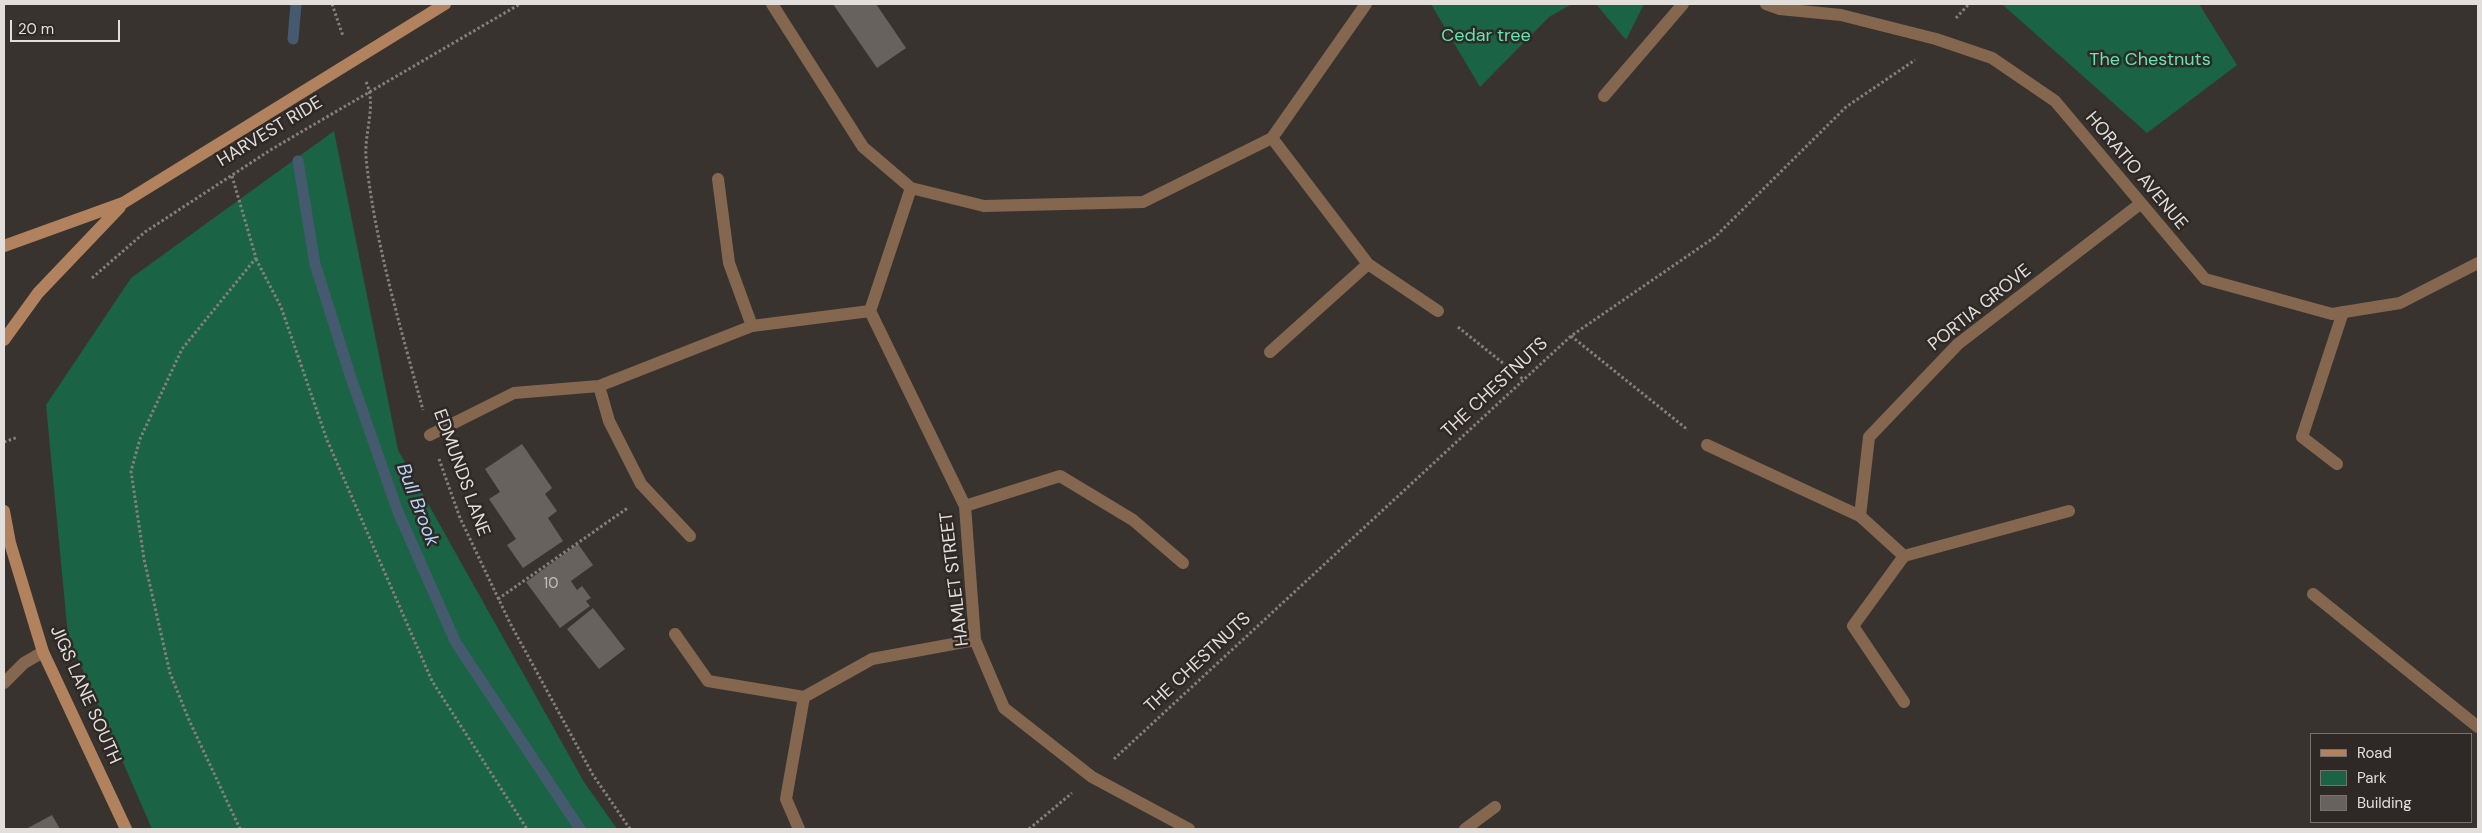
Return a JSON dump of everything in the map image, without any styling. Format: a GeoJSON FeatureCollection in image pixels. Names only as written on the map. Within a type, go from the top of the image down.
{"type":"FeatureCollection","features":[{"type":"Feature","properties":{"kind":"street","name":"HARVEST RIDE"},"geometry":{"type":"LineString","coordinates":[[4,246],[123,203],[445,4]]}},
{"type":"Feature","properties":{"kind":"street"},"geometry":{"type":"LineString","coordinates":[[772,4],[862,147],[911,188],[984,206],[1143,202],[1272,138],[1366,4]]}},
{"type":"Feature","properties":{"kind":"street"},"geometry":{"type":"LineString","coordinates":[[1604,96],[1684,4]]}},
{"type":"Feature","properties":{"kind":"street","name":"HORATIO AVENUE"},"geometry":{"type":"LineString","coordinates":[[1766,4],[1780,10],[1841,15],[1936,40],[1992,58],[2055,101],[2204,279],[2332,314],[2400,304],[2478,263]]}},
{"type":"Feature","properties":{"kind":"street"},"geometry":{"type":"LineString","coordinates":[[1272,138],[1368,264],[1438,311]]}},
{"type":"Feature","properties":{"kind":"street"},"geometry":{"type":"LineString","coordinates":[[718,179],[729,263],[752,326]]}},
{"type":"Feature","properties":{"kind":"street"},"geometry":{"type":"LineString","coordinates":[[430,435],[514,393],[599,386],[752,326],[870,311],[911,188]]}},
{"type":"Feature","properties":{"kind":"street","name":"HARVEST RIDE"},"geometry":{"type":"LineString","coordinates":[[4,340],[38,294],[123,203]]}},
{"type":"Feature","properties":{"kind":"street","name":"PORTIA GROVE"},"geometry":{"type":"LineString","coordinates":[[1860,516],[1868,436],[1958,344],[2140,204]]}},
{"type":"Feature","properties":{"kind":"street"},"geometry":{"type":"LineString","coordinates":[[1270,352],[1368,264]]}},
{"type":"Feature","properties":{"kind":"street","name":"HAMLET STREET"},"geometry":{"type":"LineString","coordinates":[[870,311],[965,506],[976,640],[1004,708],[1092,777],[1189,829]]}},
{"type":"Feature","properties":{"kind":"street"},"geometry":{"type":"LineString","coordinates":[[2337,464],[2302,437],[2343,312]]}},
{"type":"Feature","properties":{"kind":"street"},"geometry":{"type":"LineString","coordinates":[[599,386],[609,420],[648,494],[690,536]]}},
{"type":"Feature","properties":{"kind":"street"},"geometry":{"type":"LineString","coordinates":[[1707,445],[1860,516],[1904,556]]}},
{"type":"Feature","properties":{"kind":"street"},"geometry":{"type":"LineString","coordinates":[[965,506],[1060,476],[1133,520],[1183,563]]}},
{"type":"Feature","properties":{"kind":"street","name":"JIGS LANE SOUTH"},"geometry":{"type":"LineString","coordinates":[[4,511],[7,539],[43,652],[126,829]]}},
{"type":"Feature","properties":{"kind":"street"},"geometry":{"type":"LineString","coordinates":[[1904,702],[1853,626],[1904,556],[2070,511]]}},
{"type":"Feature","properties":{"kind":"street"},"geometry":{"type":"LineString","coordinates":[[2313,594],[2478,727]]}},
{"type":"Feature","properties":{"kind":"street"},"geometry":{"type":"LineString","coordinates":[[675,634],[708,681],[804,697],[872,659],[976,640]]}},
{"type":"Feature","properties":{"kind":"street"},"geometry":{"type":"LineString","coordinates":[[4,683],[24,663],[43,652]]}},
{"type":"Feature","properties":{"kind":"street"},"geometry":{"type":"LineString","coordinates":[[798,829],[786,799],[804,697]]}},
{"type":"Feature","properties":{"kind":"street"},"geometry":{"type":"LineString","coordinates":[[1465,829],[1495,807]]}},
{"type":"Feature","properties":{"kind":"path"},"geometry":{"type":"LineString","coordinates":[[332,4],[340,29]]}},
{"type":"Feature","properties":{"kind":"path","name":"HARVEST RIDE"},"geometry":{"type":"LineString","coordinates":[[86,282],[145,232],[272,149],[520,4]]}},
{"type":"Feature","properties":{"kind":"path"},"geometry":{"type":"LineString","coordinates":[[1964,11],[1969,4]]}},
{"type":"Feature","properties":{"kind":"path","name":"THE CHESTNUTS"},"geometry":{"type":"LineString","coordinates":[[1117,756],[1571,336],[1715,237],[1846,107],[1911,65]]}},
{"type":"Feature","properties":{"kind":"path","name":"EDMUNDS LANE"},"geometry":{"type":"LineString","coordinates":[[371,92],[366,149],[371,198],[409,360],[430,435],[460,518],[498,599],[593,775],[630,829]]}},
{"type":"Feature","properties":{"kind":"path"},"geometry":{"type":"LineString","coordinates":[[232,176],[256,258],[281,307],[327,440],[432,681],[527,829]]}},
{"type":"Feature","properties":{"kind":"path"},"geometry":{"type":"LineString","coordinates":[[240,829],[196,738],[170,673],[144,558],[131,471],[140,439],[182,349],[256,258]]}},
{"type":"Feature","properties":{"kind":"path"},"geometry":{"type":"LineString","coordinates":[[1438,311],[1524,380]]}},
{"type":"Feature","properties":{"kind":"path"},"geometry":{"type":"LineString","coordinates":[[1571,336],[1707,445]]}},
{"type":"Feature","properties":{"kind":"path"},"geometry":{"type":"LineString","coordinates":[[4,442],[18,437]]}},
{"type":"Feature","properties":{"kind":"path"},"geometry":{"type":"LineString","coordinates":[[498,599],[648,494]]}},
{"type":"Feature","properties":{"kind":"path"},"geometry":{"type":"LineString","coordinates":[[1029,829],[1065,798]]}},
{"type":"Feature","properties":{"kind":"green space","name":"Cedar tree"},"geometry":{"type":"Polygon","coordinates":[[[1431,4],[1572,4],[1549,17],[1480,87],[1431,4]]]}},
{"type":"Feature","properties":{"kind":"green space"},"geometry":{"type":"Polygon","coordinates":[[[1596,4],[1644,4],[1626,40],[1596,4]]]}},
{"type":"Feature","properties":{"kind":"green space","name":"The Chestnuts"},"geometry":{"type":"Polygon","coordinates":[[[2199,4],[2237,65],[2147,133],[2003,5],[2199,4]]]}},
{"type":"Feature","properties":{"kind":"green space"},"geometry":{"type":"Polygon","coordinates":[[[334,131],[398,450],[584,782],[617,829],[152,829],[68,636],[46,405],[131,278],[334,131]]]}},
{"type":"Feature","properties":{"kind":"building"},"geometry":{"type":"Polygon","coordinates":[[[833,4],[876,4],[906,48],[877,68],[833,4]]]}},
{"type":"Feature","properties":{"kind":"building"},"geometry":{"type":"Polygon","coordinates":[[[522,444],[552,488],[545,494],[557,511],[548,518],[563,541],[523,568],[507,545],[516,539],[489,499],[500,492],[485,469],[522,444]]]}},
{"type":"Feature","properties":{"kind":"building"},"geometry":{"type":"Polygon","coordinates":[[[578,544],[593,565],[571,581],[577,590],[582,586],[591,598],[586,601],[590,606],[560,628],[526,582],[578,544]]]}},
{"type":"Feature","properties":{"kind":"building"},"geometry":{"type":"Polygon","coordinates":[[[593,608],[625,649],[599,669],[567,629],[593,608]]]}},
{"type":"Feature","properties":{"kind":"building"},"geometry":{"type":"Polygon","coordinates":[[[52,815],[60,829],[26,829],[52,815]]]}},
{"type":"Feature","properties":{"kind":"waterway","name":"Bull Brook"},"geometry":{"type":"LineString","coordinates":[[293,39],[296,4]]}},
{"type":"Feature","properties":{"kind":"waterway","name":"Bull Brook"},"geometry":{"type":"LineString","coordinates":[[298,161],[315,264],[350,375],[398,512],[456,643],[580,829]]}}]}
